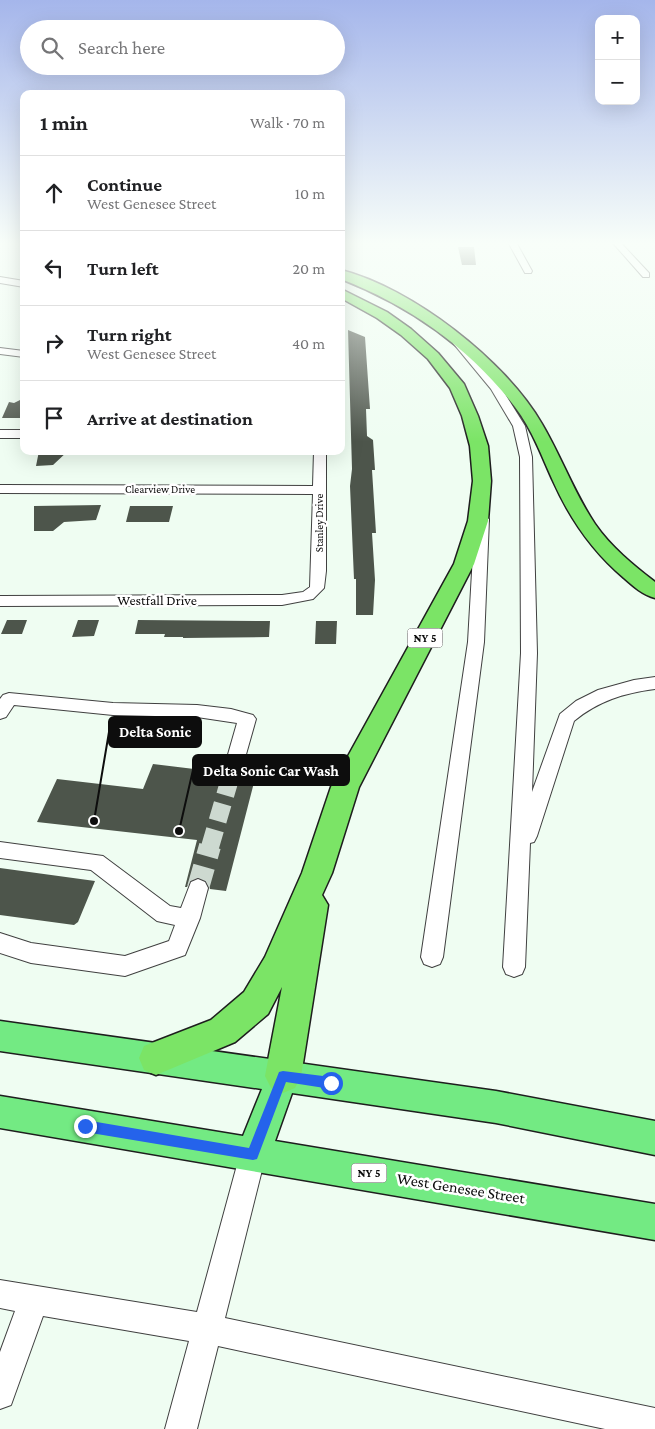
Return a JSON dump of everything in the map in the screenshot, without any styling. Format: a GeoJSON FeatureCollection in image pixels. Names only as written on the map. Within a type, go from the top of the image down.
{"type":"FeatureCollection","features":[{"type":"Feature","properties":{"kind":"highway","name":"NY 5"},"geometry":{"type":"LineString","coordinates":[[283,1076],[318,873],[345,787],[464,564],[478,521],[482,482],[479,446],[470,416],[458,388],[432,356],[406,332],[370,309]]}},
{"type":"Feature","properties":{"kind":"highway"},"geometry":{"type":"LineString","coordinates":[[415,309],[448,331],[488,366],[524,408],[584,523],[600,544],[627,571],[655,592]]}},
{"type":"Feature","properties":{"kind":"highway"},"geometry":{"type":"LineString","coordinates":[[156,1058],[223,1031],[256,1003],[277,966],[318,873]]}},
{"type":"Feature","properties":{"kind":"main road"},"geometry":{"type":"LineString","coordinates":[[0,1036],[496,1107],[655,1138]]}},
{"type":"Feature","properties":{"kind":"main road","name":"NY 5"},"geometry":{"type":"LineString","coordinates":[[253,1154],[283,1076]]}},
{"type":"Feature","properties":{"kind":"main road","name":"West Genesee Street"},"geometry":{"type":"LineString","coordinates":[[0,1112],[655,1222]]}},
{"type":"Feature","properties":{"kind":"street"},"geometry":{"type":"LineString","coordinates":[[448,331],[496,388],[519,426],[526,457],[529,653],[514,967]]}},
{"type":"Feature","properties":{"kind":"street"},"geometry":{"type":"LineString","coordinates":[[0,351],[20,354]]}},
{"type":"Feature","properties":{"kind":"street"},"geometry":{"type":"LineString","coordinates":[[0,434],[20,434]]}},
{"type":"Feature","properties":{"kind":"street","name":"Stanley Drive"},"geometry":{"type":"LineString","coordinates":[[312,593],[317,588],[319,571],[320,455]]}},
{"type":"Feature","properties":{"kind":"street"},"geometry":{"type":"LineString","coordinates":[[432,957],[476,642],[481,564],[482,482]]}},
{"type":"Feature","properties":{"kind":"street","name":"Clearview Drive"},"geometry":{"type":"LineString","coordinates":[[0,489],[319,490]]}},
{"type":"Feature","properties":{"kind":"street","name":"Westfall Drive"},"geometry":{"type":"LineString","coordinates":[[0,601],[282,600],[299,599],[312,593]]}},
{"type":"Feature","properties":{"kind":"street"},"geometry":{"type":"LineString","coordinates":[[520,859],[566,718],[582,705],[604,694],[655,683]]}},
{"type":"Feature","properties":{"kind":"street"},"geometry":{"type":"LineString","coordinates":[[0,713],[9,699],[110,708],[204,711],[229,714],[247,720],[234,764]]}},
{"type":"Feature","properties":{"kind":"street"},"geometry":{"type":"LineString","coordinates":[[0,850],[96,862],[165,915],[189,918]]}},
{"type":"Feature","properties":{"kind":"street"},"geometry":{"type":"LineString","coordinates":[[0,943],[31,953],[125,966],[177,948],[198,888]]}},
{"type":"Feature","properties":{"kind":"street"},"geometry":{"type":"LineString","coordinates":[[181,1429],[253,1154]]}},
{"type":"Feature","properties":{"kind":"street"},"geometry":{"type":"LineString","coordinates":[[0,1294],[208,1329],[655,1424]]}},
{"type":"Feature","properties":{"kind":"street"},"geometry":{"type":"LineString","coordinates":[[0,1394],[34,1299]]}},
{"type":"Feature","properties":{"kind":"building"},"geometry":{"type":"Polygon","coordinates":[[[348,330],[365,337],[370,409],[366,409],[367,436],[373,440],[375,470],[372,470],[376,533],[372,533],[375,580],[373,615],[356,615],[356,579],[354,579],[350,486],[352,469],[348,330]]]}},
{"type":"Feature","properties":{"kind":"building"},"geometry":{"type":"Polygon","coordinates":[[[20,400],[20,418],[2,418],[9,402],[14,403],[20,400]]]}},
{"type":"Feature","properties":{"kind":"building"},"geometry":{"type":"Polygon","coordinates":[[[38,455],[64,455],[53,465],[36,466],[38,455]]]}},
{"type":"Feature","properties":{"kind":"building"},"geometry":{"type":"Polygon","coordinates":[[[101,505],[96,520],[64,522],[53,531],[34,531],[34,506],[101,505]]]}},
{"type":"Feature","properties":{"kind":"building"},"geometry":{"type":"Polygon","coordinates":[[[130,506],[173,506],[169,522],[126,522],[130,506]]]}},
{"type":"Feature","properties":{"kind":"building"},"geometry":{"type":"Polygon","coordinates":[[[7,620],[27,620],[22,634],[1,634],[7,620]]]}},
{"type":"Feature","properties":{"kind":"building"},"geometry":{"type":"Polygon","coordinates":[[[78,620],[99,620],[94,636],[72,637],[78,620]]]}},
{"type":"Feature","properties":{"kind":"building"},"geometry":{"type":"Polygon","coordinates":[[[138,620],[270,621],[269,637],[183,638],[164,637],[165,634],[135,634],[138,620]]]}},
{"type":"Feature","properties":{"kind":"building"},"geometry":{"type":"Polygon","coordinates":[[[316,621],[337,621],[336,644],[315,644],[316,621]]]}},
{"type":"Feature","properties":{"kind":"building"},"geometry":{"type":"Polygon","coordinates":[[[222,763],[226,772],[233,774],[242,772],[245,766],[258,767],[226,891],[210,889],[207,881],[199,877],[190,880],[187,887],[185,887],[197,840],[37,822],[57,779],[143,789],[153,764],[219,772],[222,763]]]}},
{"type":"Feature","properties":{"kind":"building"},"geometry":{"type":"Polygon","coordinates":[[[0,868],[95,881],[78,922],[74,925],[0,915],[0,868]]]}},
{"type":"Feature","properties":{"kind":"tunnel"},"geometry":{"type":"LineString","coordinates":[[210,847],[234,765]]}},
{"type":"Feature","properties":{"kind":"tunnel"},"geometry":{"type":"LineString","coordinates":[[198,888],[210,846]]}},
{"type":"Feature","properties":{"kind":"place","name":"Delta Sonic"},"geometry":{"type":"Point","coordinates":[94,821]}},
{"type":"Feature","properties":{"kind":"place","name":"Delta Sonic Car Wash"},"geometry":{"type":"Point","coordinates":[179,831]}},
{"type":"Feature","properties":{"kind":"route"},"geometry":{"type":"LineString","coordinates":[[85,1126],[253,1154],[283,1076],[331,1083]]}}]}
